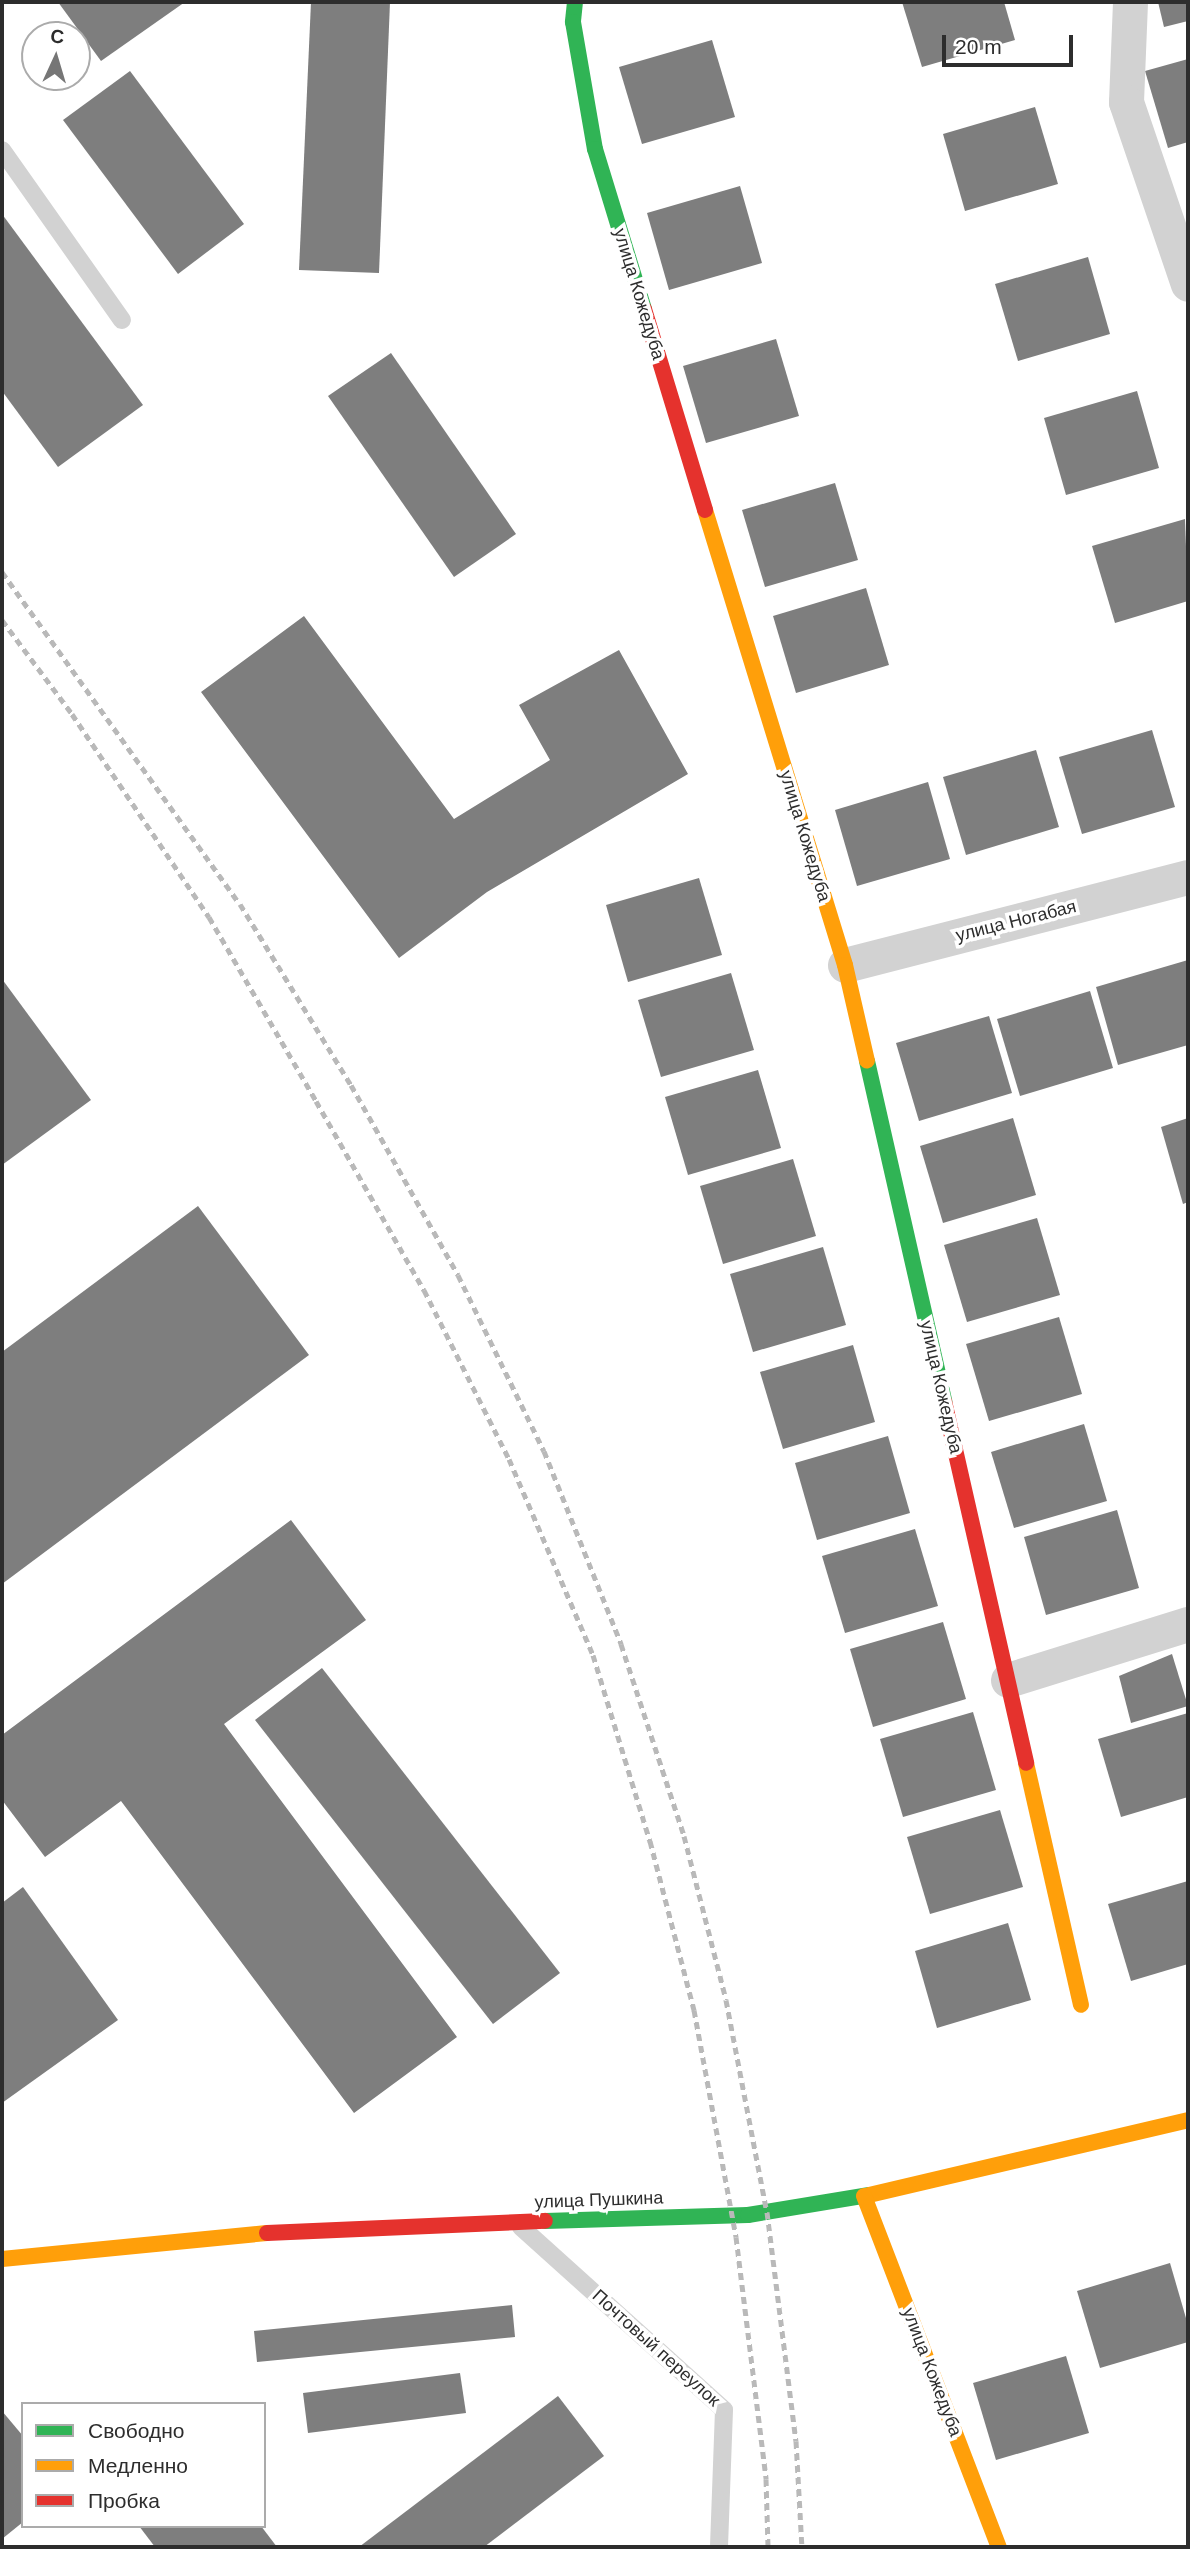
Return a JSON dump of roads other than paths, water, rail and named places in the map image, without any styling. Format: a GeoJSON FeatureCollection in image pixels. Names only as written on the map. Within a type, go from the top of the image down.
{"type":"FeatureCollection","features":[{"type":"Feature","properties":{"kind":"street","name":"улица Кожедуба"},"geometry":{"type":"LineString","coordinates":[[575,2],[573,22],[595,149],[845,965],[1081,2005]]}},
{"type":"Feature","properties":{"kind":"street"},"geometry":{"type":"LineString","coordinates":[[1130,2],[1125,102],[1188,284]]}},
{"type":"Feature","properties":{"kind":"street","name":"улица Ногабая"},"geometry":{"type":"LineString","coordinates":[[845,965],[1188,877]]}},
{"type":"Feature","properties":{"kind":"street"},"geometry":{"type":"LineString","coordinates":[[1008,1680],[1188,1624]]}},
{"type":"Feature","properties":{"kind":"street","name":"улица Пушкина"},"geometry":{"type":"LineString","coordinates":[[2,2259],[304,2229],[748,2215],[864,2196],[1188,2120]]}},
{"type":"Feature","properties":{"kind":"street","name":"улица Кожедуба"},"geometry":{"type":"LineString","coordinates":[[864,2196],[999,2547]]}},
{"type":"Feature","properties":{"kind":"lane"},"geometry":{"type":"LineString","coordinates":[[2,149],[122,320]]}},
{"type":"Feature","properties":{"kind":"lane","name":"Почтовый переулок"},"geometry":{"type":"LineString","coordinates":[[516,2222],[724,2410],[719,2547]]}},
{"type":"Feature","properties":{"kind":"railway"},"geometry":{"type":"LineString","coordinates":[[2,572],[240,904],[351,1085],[458,1275],[544,1451],[621,1644],[684,1836],[726,2000],[767,2212],[796,2441],[802,2547]]}},
{"type":"Feature","properties":{"kind":"railway"},"geometry":{"type":"LineString","coordinates":[[2,620],[72,714],[209,917],[424,1290],[509,1459],[593,1655],[650,1841],[694,2010],[736,2237],[766,2479],[768,2547]]}}]}
